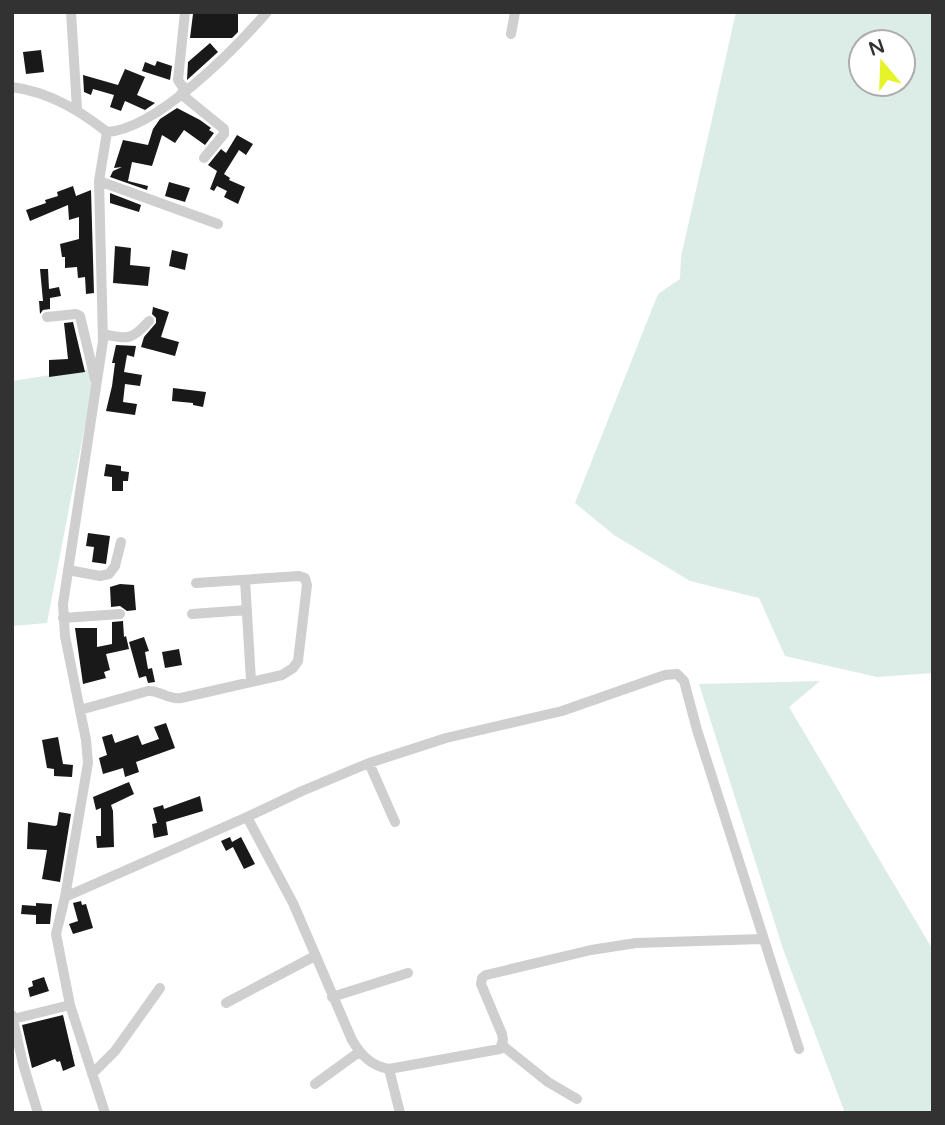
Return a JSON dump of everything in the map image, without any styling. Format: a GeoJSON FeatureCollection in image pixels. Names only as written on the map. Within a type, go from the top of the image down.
{"type":"FeatureCollection","features":[{"type":"Feature","properties":{"kind":"street"},"geometry":{"type":"LineString","coordinates":[[71,12],[76,109]]}},
{"type":"Feature","properties":{"kind":"street"},"geometry":{"type":"LineString","coordinates":[[185,12],[178,80],[185,92],[224,129],[224,134],[204,158]]}},
{"type":"Feature","properties":{"kind":"street"},"geometry":{"type":"LineString","coordinates":[[13,86],[41,93],[76,109],[107,132],[130,127],[185,92],[230,53],[267,12]]}},
{"type":"Feature","properties":{"kind":"street"},"geometry":{"type":"LineString","coordinates":[[511,34],[515,12]]}},
{"type":"Feature","properties":{"kind":"street"},"geometry":{"type":"LineString","coordinates":[[104,1112],[70,1005],[56,934],[88,763],[63,618],[103,334],[99,181],[107,132]]}},
{"type":"Feature","properties":{"kind":"street"},"geometry":{"type":"LineString","coordinates":[[99,181],[218,224]]}},
{"type":"Feature","properties":{"kind":"street"},"geometry":{"type":"LineString","coordinates":[[47,317],[76,314],[80,316],[96,385]]}},
{"type":"Feature","properties":{"kind":"street"},"geometry":{"type":"LineString","coordinates":[[103,334],[129,339],[137,335],[149,321]]}},
{"type":"Feature","properties":{"kind":"street"},"geometry":{"type":"LineString","coordinates":[[68,570],[100,576],[109,574],[115,566],[121,542]]}},
{"type":"Feature","properties":{"kind":"street"},"geometry":{"type":"LineString","coordinates":[[80,710],[148,691],[158,691],[166,697],[176,699],[286,673],[296,665],[307,581],[303,576],[196,583]]}},
{"type":"Feature","properties":{"kind":"street"},"geometry":{"type":"LineString","coordinates":[[245,580],[251,681]]}},
{"type":"Feature","properties":{"kind":"street"},"geometry":{"type":"LineString","coordinates":[[192,614],[247,610]]}},
{"type":"Feature","properties":{"kind":"street"},"geometry":{"type":"LineString","coordinates":[[63,618],[120,614]]}},
{"type":"Feature","properties":{"kind":"street"},"geometry":{"type":"LineString","coordinates":[[65,897],[369,763],[446,738],[562,711],[665,675],[677,674],[684,681],[696,730],[799,1049]]}},
{"type":"Feature","properties":{"kind":"street"},"geometry":{"type":"LineString","coordinates":[[369,763],[396,822]]}},
{"type":"Feature","properties":{"kind":"street"},"geometry":{"type":"LineString","coordinates":[[247,817],[293,903],[332,997],[359,1052],[374,1065],[389,1069],[495,1051],[502,1045],[502,1034],[481,984],[486,975],[622,945],[674,940],[762,939]]}},
{"type":"Feature","properties":{"kind":"street"},"geometry":{"type":"LineString","coordinates":[[226,1003],[315,956]]}},
{"type":"Feature","properties":{"kind":"street"},"geometry":{"type":"LineString","coordinates":[[332,997],[408,973]]}},
{"type":"Feature","properties":{"kind":"street"},"geometry":{"type":"LineString","coordinates":[[92,1074],[115,1051],[160,989]]}},
{"type":"Feature","properties":{"kind":"street"},"geometry":{"type":"LineString","coordinates":[[38,1113],[17,1066],[13,1017],[70,1005]]}},
{"type":"Feature","properties":{"kind":"street"},"geometry":{"type":"LineString","coordinates":[[502,1045],[548,1082],[577,1099]]}},
{"type":"Feature","properties":{"kind":"street"},"geometry":{"type":"LineString","coordinates":[[314,1084],[359,1052]]}},
{"type":"Feature","properties":{"kind":"street"},"geometry":{"type":"LineString","coordinates":[[389,1069],[400,1113]]}},
{"type":"Feature","properties":{"kind":"shaded area"},"geometry":{"type":"Polygon","coordinates":[[[736,12],[933,12],[933,673],[877,677],[785,656],[759,598],[690,581],[614,535],[575,503],[658,294],[680,279],[681,257],[736,12]]]}},
{"type":"Feature","properties":{"kind":"shaded area"},"geometry":{"type":"Polygon","coordinates":[[[96,368],[47,623],[12,626],[12,381],[96,368]]]}},
{"type":"Feature","properties":{"kind":"shaded area"},"geometry":{"type":"Polygon","coordinates":[[[820,681],[789,707],[933,950],[933,1113],[845,1113],[783,949],[699,684],[820,681]]]}},
{"type":"Feature","properties":{"kind":"building"},"geometry":{"type":"Polygon","coordinates":[[[193,14],[238,14],[238,32],[232,38],[190,38],[193,14]]]}},
{"type":"Feature","properties":{"kind":"building"},"geometry":{"type":"Polygon","coordinates":[[[210,43],[218,52],[187,80],[188,62],[210,43]]]}},
{"type":"Feature","properties":{"kind":"building"},"geometry":{"type":"Polygon","coordinates":[[[41,50],[44,72],[26,74],[23,52],[41,50]]]}},
{"type":"Feature","properties":{"kind":"building"},"geometry":{"type":"Polygon","coordinates":[[[157,61],[172,66],[170,80],[142,71],[145,62],[155,66],[157,61]]]}},
{"type":"Feature","properties":{"kind":"building"},"geometry":{"type":"Polygon","coordinates":[[[125,69],[145,77],[137,95],[155,103],[145,110],[125,101],[121,111],[110,107],[114,95],[93,89],[91,95],[84,92],[83,75],[118,85],[125,69]]]}},
{"type":"Feature","properties":{"kind":"building"},"geometry":{"type":"Polygon","coordinates":[[[177,108],[211,128],[209,130],[214,133],[205,145],[184,130],[175,143],[162,135],[152,166],[132,162],[128,181],[148,186],[147,190],[110,177],[113,171],[122,167],[114,168],[123,140],[148,145],[153,129],[160,119],[177,108]]]}},
{"type":"Feature","properties":{"kind":"building"},"geometry":{"type":"Polygon","coordinates":[[[237,135],[253,144],[246,155],[239,150],[224,174],[229,180],[245,187],[238,204],[224,197],[227,191],[217,186],[214,191],[210,189],[217,171],[208,165],[221,149],[226,153],[237,135]]]}},
{"type":"Feature","properties":{"kind":"building"},"geometry":{"type":"Polygon","coordinates":[[[169,182],[190,188],[185,202],[165,196],[169,182]]]}},
{"type":"Feature","properties":{"kind":"building"},"geometry":{"type":"Polygon","coordinates":[[[73,186],[76,196],[91,190],[94,293],[86,294],[85,277],[78,278],[77,267],[65,268],[65,257],[62,257],[60,244],[79,239],[79,217],[69,220],[68,205],[30,221],[26,210],[46,203],[45,200],[58,196],[57,192],[73,186]]]}},
{"type":"Feature","properties":{"kind":"building"},"geometry":{"type":"Polygon","coordinates":[[[110,193],[141,205],[139,212],[110,203],[110,193]]]}},
{"type":"Feature","properties":{"kind":"building"},"geometry":{"type":"Polygon","coordinates":[[[115,246],[131,248],[130,265],[150,267],[148,286],[113,283],[115,246]]]}},
{"type":"Feature","properties":{"kind":"building"},"geometry":{"type":"Polygon","coordinates":[[[172,250],[188,254],[185,270],[169,266],[172,250]]]}},
{"type":"Feature","properties":{"kind":"building"},"geometry":{"type":"Polygon","coordinates":[[[40,269],[48,269],[49,289],[59,287],[61,296],[50,298],[50,309],[43,310],[40,314],[39,301],[43,301],[40,269]]]}},
{"type":"Feature","properties":{"kind":"building"},"geometry":{"type":"Polygon","coordinates":[[[153,307],[169,312],[161,337],[179,342],[175,356],[141,347],[144,337],[156,323],[152,314],[153,307]]]}},
{"type":"Feature","properties":{"kind":"building"},"geometry":{"type":"Polygon","coordinates":[[[73,322],[85,372],[49,377],[49,360],[68,359],[64,323],[73,322]]]}},
{"type":"Feature","properties":{"kind":"building"},"geometry":{"type":"Polygon","coordinates":[[[116,345],[136,346],[134,357],[127,355],[124,372],[142,375],[140,386],[125,384],[123,402],[137,404],[135,415],[106,411],[112,386],[115,363],[112,363],[116,345]]]}},
{"type":"Feature","properties":{"kind":"building"},"geometry":{"type":"Polygon","coordinates":[[[173,388],[206,392],[203,407],[172,401],[173,388]]]}},
{"type":"Feature","properties":{"kind":"building"},"geometry":{"type":"Polygon","coordinates":[[[106,464],[121,466],[121,471],[129,472],[128,481],[123,481],[123,491],[112,491],[112,477],[104,476],[106,464]]]}},
{"type":"Feature","properties":{"kind":"building"},"geometry":{"type":"Polygon","coordinates":[[[88,533],[110,536],[106,564],[92,562],[94,547],[86,546],[88,533]]]}},
{"type":"Feature","properties":{"kind":"building"},"geometry":{"type":"Polygon","coordinates":[[[120,584],[134,585],[136,610],[111,607],[110,587],[120,584]]]}},
{"type":"Feature","properties":{"kind":"building"},"geometry":{"type":"Polygon","coordinates":[[[123,621],[124,637],[126,636],[129,649],[106,654],[110,670],[104,672],[106,678],[83,684],[75,628],[97,628],[97,647],[112,644],[112,622],[123,621]]]}},
{"type":"Feature","properties":{"kind":"building"},"geometry":{"type":"Polygon","coordinates":[[[144,637],[149,651],[145,652],[148,669],[152,668],[155,682],[148,683],[146,676],[139,678],[129,642],[144,637]]]}},
{"type":"Feature","properties":{"kind":"building"},"geometry":{"type":"Polygon","coordinates":[[[179,649],[182,665],[165,668],[162,652],[179,649]]]}},
{"type":"Feature","properties":{"kind":"building"},"geometry":{"type":"Polygon","coordinates":[[[166,723],[175,748],[136,762],[139,772],[125,777],[123,768],[103,774],[99,758],[107,755],[102,737],[112,734],[115,743],[138,735],[142,745],[159,739],[154,727],[166,723]]]}},
{"type":"Feature","properties":{"kind":"building"},"geometry":{"type":"Polygon","coordinates":[[[58,737],[63,764],[73,765],[72,777],[54,776],[54,769],[47,768],[42,740],[58,737]]]}},
{"type":"Feature","properties":{"kind":"building"},"geometry":{"type":"Polygon","coordinates":[[[129,782],[134,794],[111,805],[114,847],[97,848],[96,836],[101,836],[101,808],[96,810],[93,797],[129,782]]]}},
{"type":"Feature","properties":{"kind":"building"},"geometry":{"type":"Polygon","coordinates":[[[200,796],[203,811],[166,822],[168,835],[154,838],[152,824],[157,823],[153,808],[163,805],[164,809],[200,796]]]}},
{"type":"Feature","properties":{"kind":"building"},"geometry":{"type":"Polygon","coordinates":[[[59,812],[71,814],[60,882],[42,879],[47,850],[27,849],[28,822],[55,826],[59,812]]]}},
{"type":"Feature","properties":{"kind":"building"},"geometry":{"type":"Polygon","coordinates":[[[230,837],[232,842],[241,837],[255,864],[244,869],[233,847],[226,851],[221,841],[230,837]]]}},
{"type":"Feature","properties":{"kind":"building"},"geometry":{"type":"Polygon","coordinates":[[[81,901],[82,905],[86,904],[93,928],[73,934],[69,924],[78,921],[73,903],[81,901]]]}},
{"type":"Feature","properties":{"kind":"building"},"geometry":{"type":"Polygon","coordinates":[[[36,903],[52,904],[50,924],[36,924],[36,915],[21,914],[22,905],[36,906],[36,903]]]}},
{"type":"Feature","properties":{"kind":"building"},"geometry":{"type":"Polygon","coordinates":[[[44,977],[49,991],[30,997],[28,988],[33,986],[32,981],[44,977]]]}},
{"type":"Feature","properties":{"kind":"building"},"geometry":{"type":"Polygon","coordinates":[[[63,1015],[75,1066],[63,1071],[60,1061],[55,1059],[32,1068],[22,1025],[63,1015]]]}}]}
